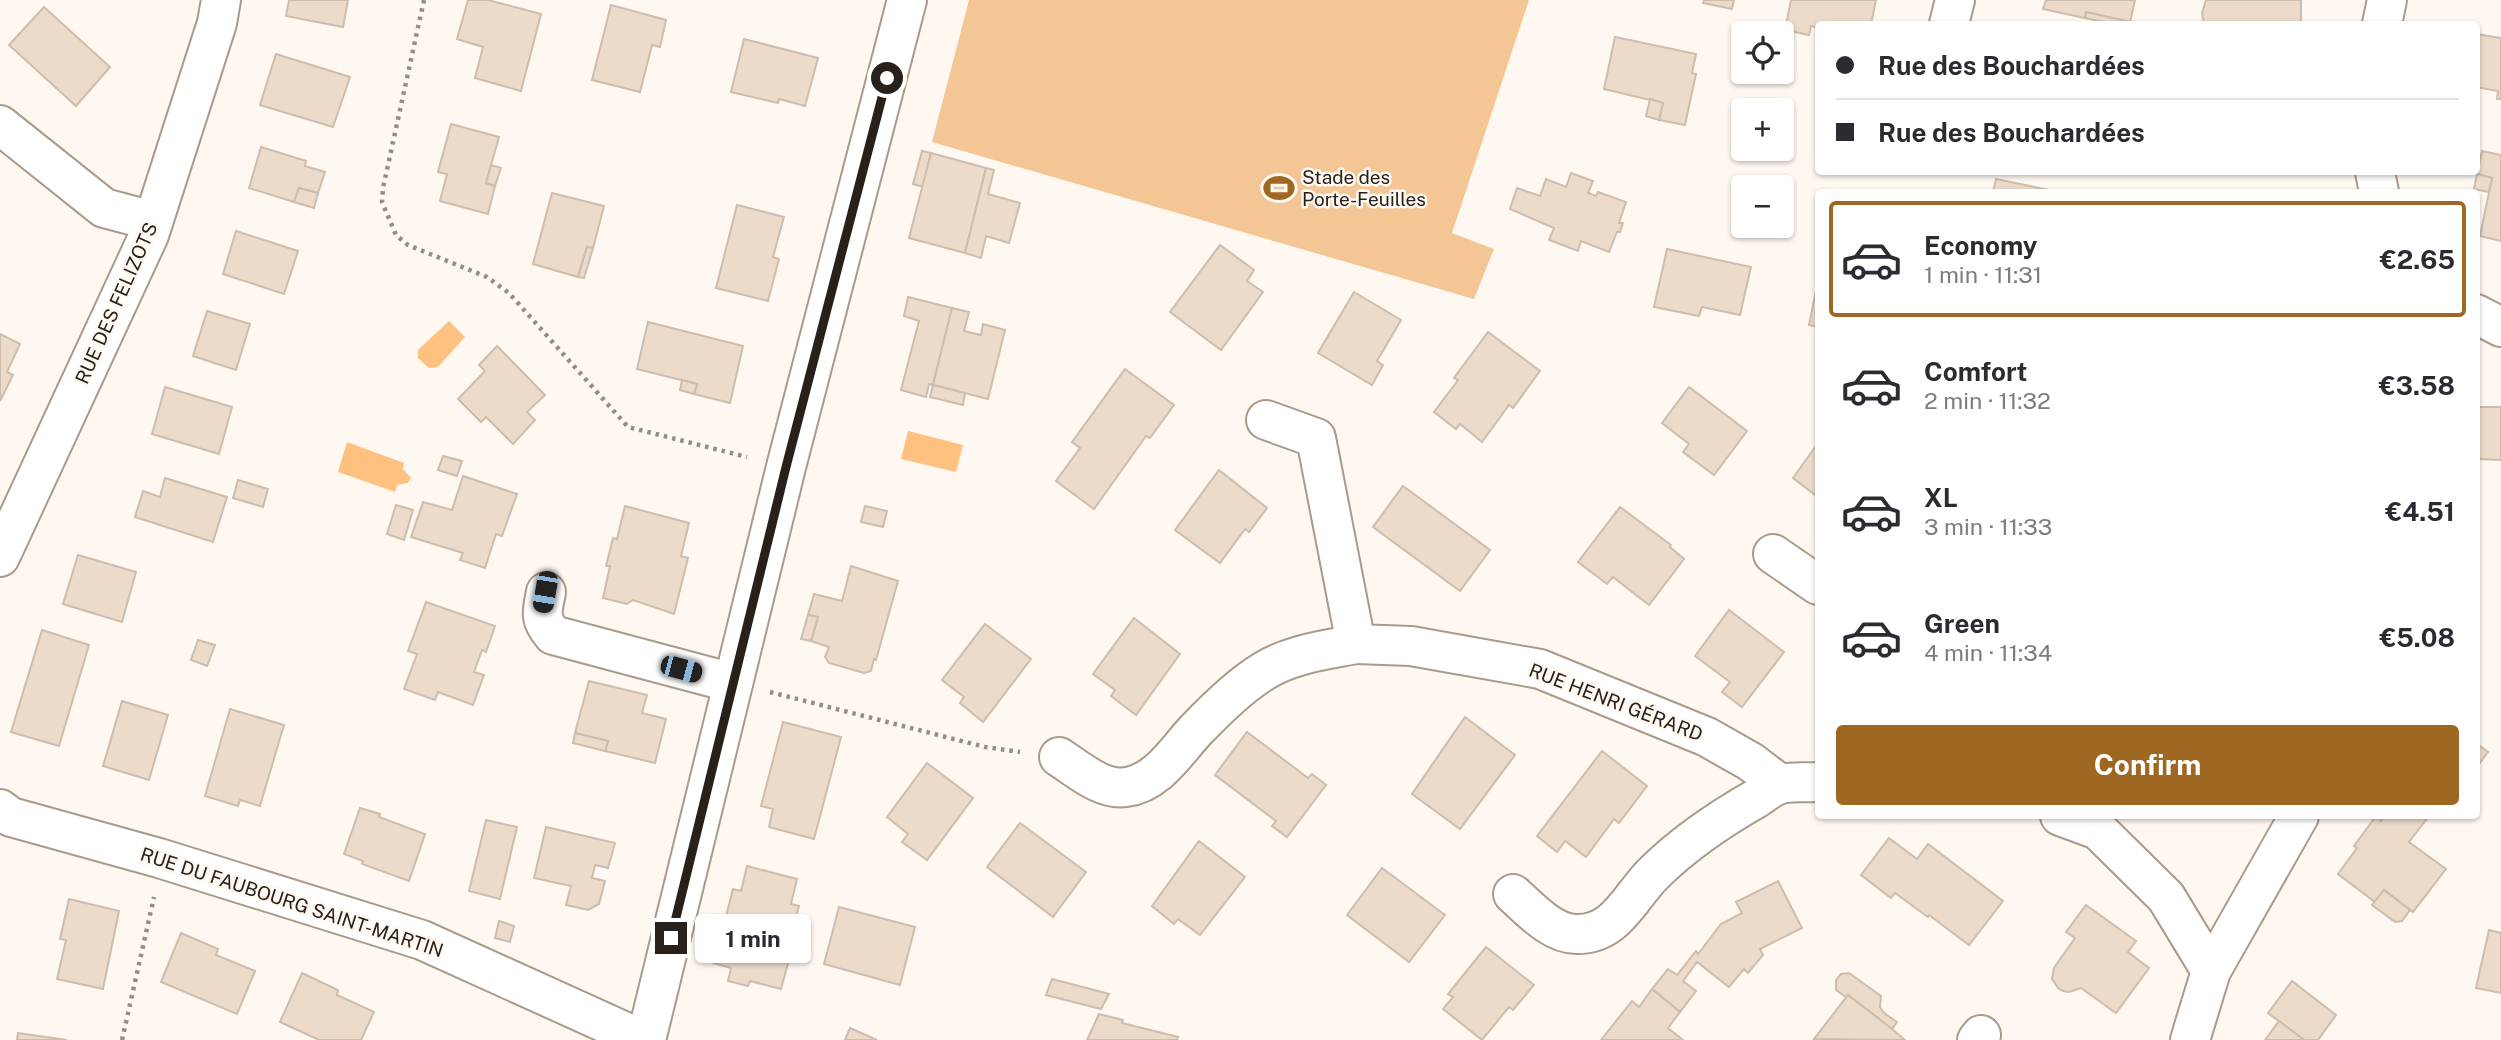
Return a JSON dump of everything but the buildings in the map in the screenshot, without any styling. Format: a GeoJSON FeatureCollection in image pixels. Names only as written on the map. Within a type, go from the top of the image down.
{"type":"FeatureCollection","features":[{"type":"Feature","properties":{"kind":"street","name":"RUE DES FELIZOTS"},"geometry":{"type":"LineString","coordinates":[[0,557],[149,235],[217,23],[221,0]]}},
{"type":"Feature","properties":{"kind":"street"},"geometry":{"type":"LineString","coordinates":[[645,1040],[786,467],[907,0]]}},
{"type":"Feature","properties":{"kind":"street"},"geometry":{"type":"LineString","coordinates":[[1950,21],[1955,0]]}},
{"type":"Feature","properties":{"kind":"street"},"geometry":{"type":"LineString","coordinates":[[2383,21],[2387,0]]}},
{"type":"Feature","properties":{"kind":"street"},"geometry":{"type":"LineString","coordinates":[[0,125],[104,208],[153,221]]}},
{"type":"Feature","properties":{"kind":"street"},"geometry":{"type":"LineString","coordinates":[[2480,316],[2501,327]]}},
{"type":"Feature","properties":{"kind":"street"},"geometry":{"type":"LineString","coordinates":[[1266,421],[1316,438],[1356,644]]}},
{"type":"Feature","properties":{"kind":"street"},"geometry":{"type":"LineString","coordinates":[[1773,554],[1815,583]]}},
{"type":"Feature","properties":{"kind":"street"},"geometry":{"type":"LineString","coordinates":[[545,592],[541,615],[553,635],[733,683]]}},
{"type":"Feature","properties":{"kind":"street","name":"RUE HENRI GÉRARD"},"geometry":{"type":"LineString","coordinates":[[1059,757],[1108,787],[1138,785],[1164,767],[1227,700],[1265,670],[1306,654],[1356,644],[1411,646],[1540,668],[1707,737],[1751,762],[1780,785]]}},
{"type":"Feature","properties":{"kind":"street"},"geometry":{"type":"LineString","coordinates":[[1513,894],[1556,928],[1574,934],[1596,931],[1621,915],[1651,875],[1718,820],[1780,785],[1815,782]]}},
{"type":"Feature","properties":{"kind":"street","name":"RUE DU FAUBOURG SAINT-MARTIN"},"geometry":{"type":"LineString","coordinates":[[4,815],[159,858],[422,940],[645,1040]]}},
{"type":"Feature","properties":{"kind":"street"},"geometry":{"type":"LineString","coordinates":[[2068,819],[2098,830],[2166,897],[2211,971]]}},
{"type":"Feature","properties":{"kind":"street"},"geometry":{"type":"LineString","coordinates":[[2190,1040],[2211,971],[2297,819]]}},
{"type":"Feature","properties":{"kind":"path"},"geometry":{"type":"LineString","coordinates":[[424,0],[383,188],[382,202],[396,235],[408,245],[487,277],[509,293],[628,427],[786,467]]}},
{"type":"Feature","properties":{"kind":"path"},"geometry":{"type":"LineString","coordinates":[[733,683],[985,747],[1059,757]]}},
{"type":"Feature","properties":{"kind":"path"},"geometry":{"type":"LineString","coordinates":[[122,1040],[155,891],[159,858]]}},
{"type":"Feature","properties":{"kind":"shaded area","name":"Stade des Porte-Feuilles"},"geometry":{"type":"Polygon","coordinates":[[[969,0],[1529,0],[1452,233],[1494,249],[1474,299],[932,142],[969,0]]]}},
{"type":"Feature","properties":{"kind":"shaded area"},"geometry":{"type":"Polygon","coordinates":[[[449,321],[465,337],[438,367],[429,368],[418,358],[418,350],[449,321]]]}},
{"type":"Feature","properties":{"kind":"shaded area"},"geometry":{"type":"Polygon","coordinates":[[[908,431],[963,445],[956,472],[901,459],[908,431]]]}},
{"type":"Feature","properties":{"kind":"shaded area"},"geometry":{"type":"Polygon","coordinates":[[[347,442],[404,463],[403,469],[411,478],[408,483],[397,485],[395,492],[338,472],[347,442]]]}},
{"type":"Feature","properties":{"kind":"place","name":"Stade des Porte-Feuilles"},"geometry":{"type":"Point","coordinates":[1279,188]}},
{"type":"Feature","properties":{"kind":"route"},"geometry":{"type":"LineString","coordinates":[[671,938],[786,467],[887,78]]}}]}
